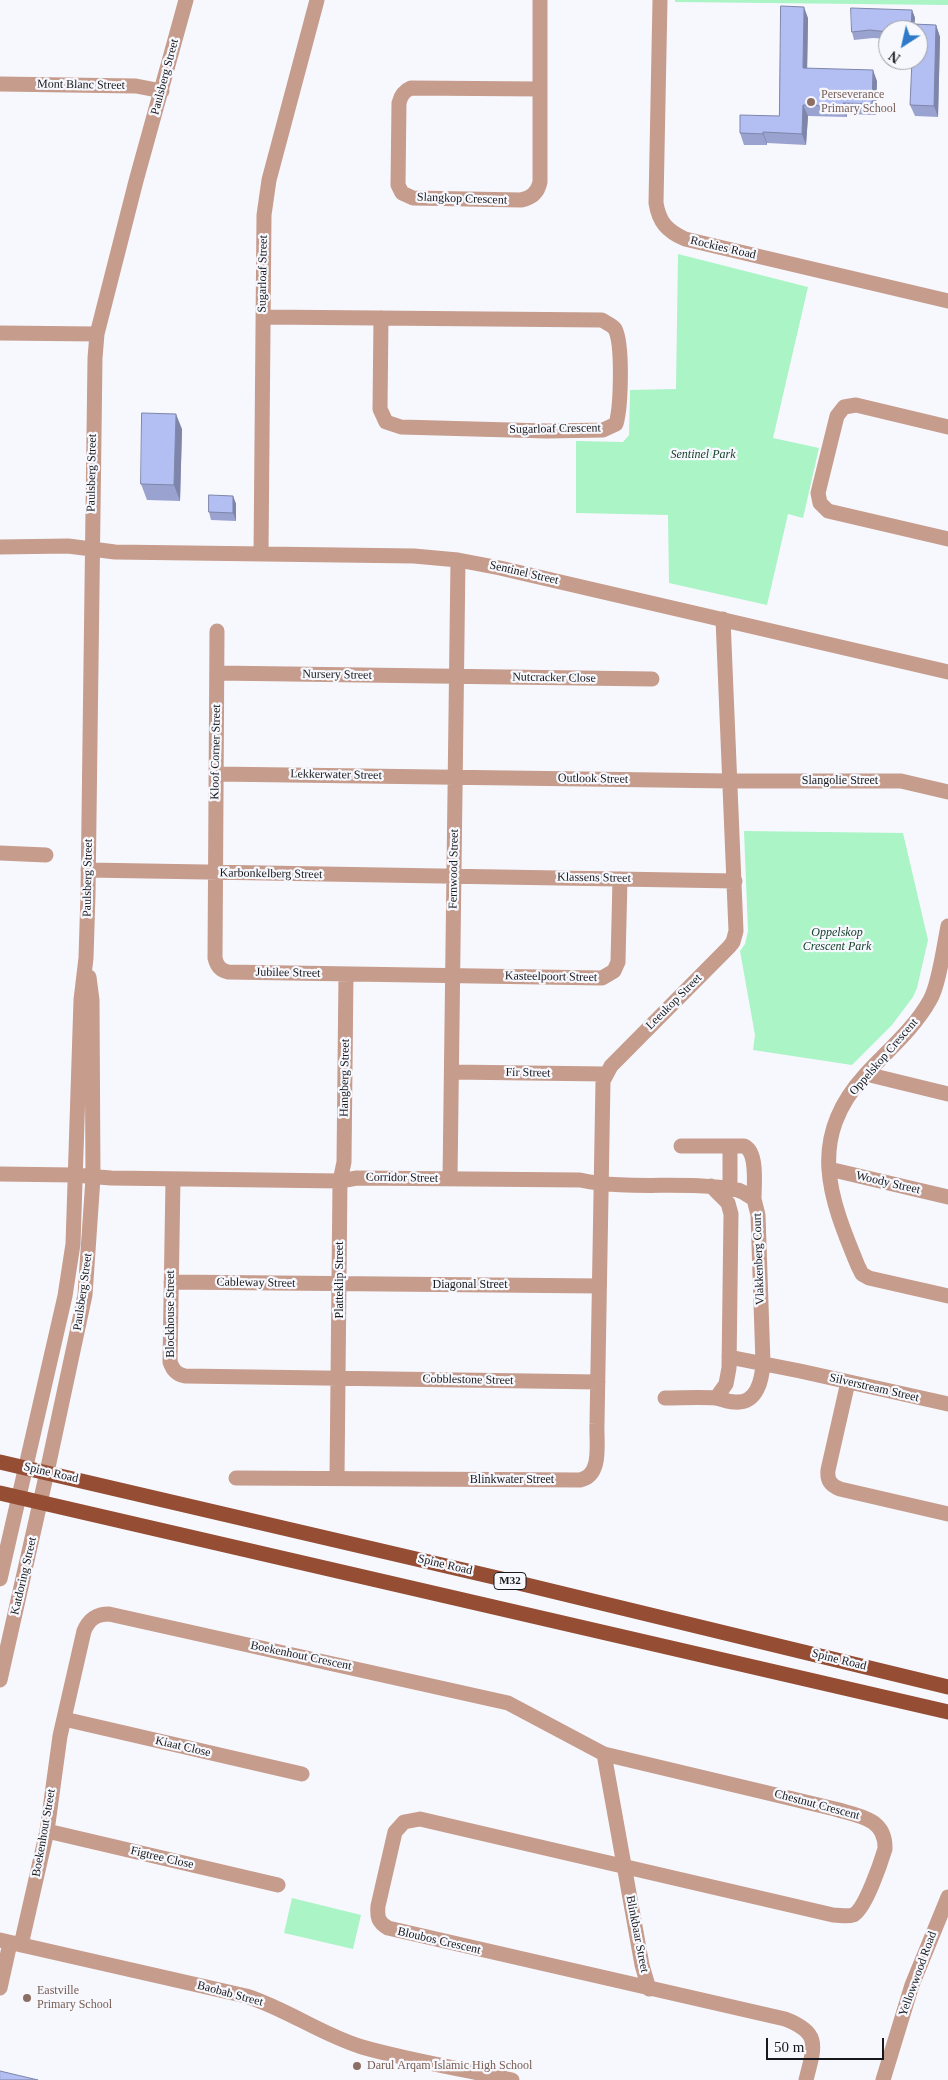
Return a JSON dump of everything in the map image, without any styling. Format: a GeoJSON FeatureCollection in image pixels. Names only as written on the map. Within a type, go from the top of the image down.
{"type":"FeatureCollection","features":[{"type":"Feature","properties":{"kind":"main road","name":"Spine Road"},"geometry":{"type":"LineString","coordinates":[[0,1462],[502,1579],[948,1687]]}},
{"type":"Feature","properties":{"kind":"main road","name":"Spine Road"},"geometry":{"type":"LineString","coordinates":[[0,1493],[948,1712]]}},
{"type":"Feature","properties":{"kind":"street","name":"Paulsberg Street"},"geometry":{"type":"LineString","coordinates":[[19,1498],[68,1279],[72,1244],[81,1000],[86,958],[94,358],[97,334],[136,182],[186,0]]}},
{"type":"Feature","properties":{"kind":"street","name":"Sugarloaf Street"},"geometry":{"type":"LineString","coordinates":[[261,554],[266,197],[317,0]]}},
{"type":"Feature","properties":{"kind":"street","name":"Slangkop Crescent"},"geometry":{"type":"LineString","coordinates":[[540,0],[540,89],[540,182],[539,187],[533,195],[521,200],[413,198],[402,193],[398,185],[399,103],[400,98],[407,90],[412,88],[540,89]]}},
{"type":"Feature","properties":{"kind":"street","name":"Rockies Road"},"geometry":{"type":"LineString","coordinates":[[660,0],[656,203],[658,214],[663,224],[672,233],[685,239],[948,301]]}},
{"type":"Feature","properties":{"kind":"street","name":"Mont Blanc Street"},"geometry":{"type":"LineString","coordinates":[[0,84],[136,86],[162,90]]}},
{"type":"Feature","properties":{"kind":"street","name":"Sugarloaf Crescent"},"geometry":{"type":"LineString","coordinates":[[263,317],[381,318],[602,320],[614,327],[619,341],[620,411],[616,424],[603,430],[547,431],[401,427],[386,422],[380,409],[381,318]]}},
{"type":"Feature","properties":{"kind":"street"},"geometry":{"type":"LineString","coordinates":[[0,333],[97,334]]}},
{"type":"Feature","properties":{"kind":"street"},"geometry":{"type":"LineString","coordinates":[[948,427],[856,405],[844,408],[837,416],[818,493],[823,508],[833,513],[948,539]]}},
{"type":"Feature","properties":{"kind":"street","name":"Sentinel Street"},"geometry":{"type":"LineString","coordinates":[[0,547],[68,546],[116,552],[414,556],[458,560],[500,568],[948,672]]}},
{"type":"Feature","properties":{"kind":"street","name":"Fernwood Street"},"geometry":{"type":"LineString","coordinates":[[450,1179],[458,560]]}},
{"type":"Feature","properties":{"kind":"street","name":"Leeukop Street"},"geometry":{"type":"LineString","coordinates":[[605,1074],[733,942],[736,931],[722,619]]}},
{"type":"Feature","properties":{"kind":"street","name":"Kloof Corner Street"},"geometry":{"type":"LineString","coordinates":[[215,873],[217,631]]}},
{"type":"Feature","properties":{"kind":"street","name":"Nursery Street"},"geometry":{"type":"LineString","coordinates":[[217,673],[457,677]]}},
{"type":"Feature","properties":{"kind":"street","name":"Nutcracker Close"},"geometry":{"type":"LineString","coordinates":[[457,677],[652,679]]}},
{"type":"Feature","properties":{"kind":"street","name":"Lekkerwater Street"},"geometry":{"type":"LineString","coordinates":[[216,774],[455,777]]}},
{"type":"Feature","properties":{"kind":"street","name":"Outlook Street"},"geometry":{"type":"LineString","coordinates":[[455,777],[730,781]]}},
{"type":"Feature","properties":{"kind":"street","name":"Slangolie Street"},"geometry":{"type":"LineString","coordinates":[[730,781],[901,781],[948,792]]}},
{"type":"Feature","properties":{"kind":"street"},"geometry":{"type":"LineString","coordinates":[[0,854],[46,855]]}},
{"type":"Feature","properties":{"kind":"street","name":"Karbonkelberg Street"},"geometry":{"type":"LineString","coordinates":[[88,870],[454,876]]}},
{"type":"Feature","properties":{"kind":"street","name":"Jubilee Street"},"geometry":{"type":"LineString","coordinates":[[215,873],[215,958],[218,967],[223,971],[453,976]]}},
{"type":"Feature","properties":{"kind":"street","name":"Klassens Street"},"geometry":{"type":"LineString","coordinates":[[454,876],[735,881]]}},
{"type":"Feature","properties":{"kind":"street","name":"Kasteelpoort Street"},"geometry":{"type":"LineString","coordinates":[[453,976],[602,978],[610,974],[618,962],[620,879]]}},
{"type":"Feature","properties":{"kind":"street","name":"Oppelskop Crescent"},"geometry":{"type":"LineString","coordinates":[[948,926],[941,992],[929,1002],[906,1033],[856,1085],[835,1119],[829,1169],[837,1214],[862,1274],[870,1278],[948,1296]]}},
{"type":"Feature","properties":{"kind":"street","name":"Paulsberg Street"},"geometry":{"type":"LineString","coordinates":[[40,1502],[85,1295],[93,1178],[92,1000],[86,958]]}},
{"type":"Feature","properties":{"kind":"street","name":"Hangberg Street"},"geometry":{"type":"LineString","coordinates":[[340,1181],[344,1162],[346,974]]}},
{"type":"Feature","properties":{"kind":"street","name":"Fir Street"},"geometry":{"type":"LineString","coordinates":[[452,1072],[605,1074]]}},
{"type":"Feature","properties":{"kind":"street"},"geometry":{"type":"LineString","coordinates":[[598,1382],[602,1088],[605,1074]]}},
{"type":"Feature","properties":{"kind":"street"},"geometry":{"type":"LineString","coordinates":[[866,1074],[948,1094]]}},
{"type":"Feature","properties":{"kind":"street"},"geometry":{"type":"LineString","coordinates":[[680,1146],[744,1146],[752,1151],[754,1199]]}},
{"type":"Feature","properties":{"kind":"street"},"geometry":{"type":"LineString","coordinates":[[730,1146],[730,1190]]}},
{"type":"Feature","properties":{"kind":"street","name":"Woody Street"},"geometry":{"type":"LineString","coordinates":[[829,1169],[948,1196]]}},
{"type":"Feature","properties":{"kind":"street","name":"Corridor Street"},"geometry":{"type":"LineString","coordinates":[[0,1174],[74,1175],[93,1178],[340,1181],[357,1178],[580,1180],[601,1185],[711,1186]]}},
{"type":"Feature","properties":{"kind":"street","name":"Blockhouse Street"},"geometry":{"type":"LineString","coordinates":[[173,1179],[170,1362],[175,1371],[185,1376],[339,1378]]}},
{"type":"Feature","properties":{"kind":"street","name":"Platteklip Street"},"geometry":{"type":"LineString","coordinates":[[339,1378],[340,1181]]}},
{"type":"Feature","properties":{"kind":"street"},"geometry":{"type":"LineString","coordinates":[[711,1186],[728,1202],[731,1214],[729,1357],[726,1384],[716,1398]]}},
{"type":"Feature","properties":{"kind":"street","name":"Vlakkenberg Court"},"geometry":{"type":"LineString","coordinates":[[665,1398],[716,1398],[737,1402],[749,1398],[757,1391],[762,1381],[758,1215],[754,1199],[738,1190],[711,1186]]}},
{"type":"Feature","properties":{"kind":"street","name":"Cableway Street"},"geometry":{"type":"LineString","coordinates":[[171,1282],[340,1284]]}},
{"type":"Feature","properties":{"kind":"street","name":"Diagonal Street"},"geometry":{"type":"LineString","coordinates":[[340,1284],[599,1286]]}},
{"type":"Feature","properties":{"kind":"street"},"geometry":{"type":"LineString","coordinates":[[729,1357],[763,1363]]}},
{"type":"Feature","properties":{"kind":"street","name":"Silverstream Street"},"geometry":{"type":"LineString","coordinates":[[763,1363],[948,1404]]}},
{"type":"Feature","properties":{"kind":"street"},"geometry":{"type":"LineString","coordinates":[[337,1478],[339,1378]]}},
{"type":"Feature","properties":{"kind":"street","name":"Cobblestone Street"},"geometry":{"type":"LineString","coordinates":[[339,1378],[598,1382]]}},
{"type":"Feature","properties":{"kind":"street","name":"Blinkwater Street"},"geometry":{"type":"LineString","coordinates":[[236,1478],[584,1479],[592,1474],[596,1465],[598,1382]]}},
{"type":"Feature","properties":{"kind":"street"},"geometry":{"type":"LineString","coordinates":[[848,1382],[828,1470],[828,1480],[831,1485],[840,1489],[948,1514]]}},
{"type":"Feature","properties":{"kind":"street","name":"Katdoring Street"},"geometry":{"type":"LineString","coordinates":[[0,1579],[19,1498]]}},
{"type":"Feature","properties":{"kind":"street","name":"Katdoring Street"},"geometry":{"type":"LineString","coordinates":[[0,1680],[40,1502]]}},
{"type":"Feature","properties":{"kind":"street","name":"Boekenhout Crescent"},"geometry":{"type":"LineString","coordinates":[[64,1720],[84,1631],[93,1617],[108,1614],[508,1704],[604,1754]]}},
{"type":"Feature","properties":{"kind":"street","name":"Kiaat Close"},"geometry":{"type":"LineString","coordinates":[[64,1720],[302,1774]]}},
{"type":"Feature","properties":{"kind":"street","name":"Boekenhout Street"},"geometry":{"type":"LineString","coordinates":[[0,1988],[10,1943],[47,1831],[64,1720]]}},
{"type":"Feature","properties":{"kind":"street","name":"Chestnut Crescent"},"geometry":{"type":"LineString","coordinates":[[604,1754],[867,1818],[875,1822],[886,1840],[882,1860],[863,1905],[853,1915],[845,1916],[624,1866]]}},
{"type":"Feature","properties":{"kind":"street","name":"Blinkbaar Street"},"geometry":{"type":"LineString","coordinates":[[604,1754],[642,1965],[649,1989],[785,2019],[803,2026],[811,2037],[813,2046],[806,2080]]}},
{"type":"Feature","properties":{"kind":"street","name":"Bloubos Crescent"},"geometry":{"type":"LineString","coordinates":[[624,1866],[420,1819],[411,1819],[400,1825],[395,1832],[377,1916],[384,1925],[396,1931],[649,1989]]}},
{"type":"Feature","properties":{"kind":"street","name":"Figtree Close"},"geometry":{"type":"LineString","coordinates":[[47,1831],[278,1885]]}},
{"type":"Feature","properties":{"kind":"street","name":"Yellowwood Road"},"geometry":{"type":"LineString","coordinates":[[883,2080],[912,1984],[948,1898]]}},
{"type":"Feature","properties":{"kind":"street","name":"Baobab Street"},"geometry":{"type":"LineString","coordinates":[[10,1943],[246,1996],[268,2003],[337,2038],[362,2047],[512,2080]]}},
{"type":"Feature","properties":{"kind":"green space"},"geometry":{"type":"Polygon","coordinates":[[[675,0],[948,0],[948,5],[675,2],[675,0]]]}},
{"type":"Feature","properties":{"kind":"green space","name":"Sentinel Park"},"geometry":{"type":"Polygon","coordinates":[[[678,254],[808,287],[773,438],[819,448],[803,518],[788,514],[767,605],[669,583],[668,515],[576,513],[576,441],[623,442],[629,435],[630,390],[676,389],[678,254]]]}},
{"type":"Feature","properties":{"kind":"green space","name":"Oppelskop Crescent Park"},"geometry":{"type":"Polygon","coordinates":[[[744,831],[903,833],[928,940],[917,988],[913,997],[892,1025],[852,1065],[753,1050],[755,1035],[740,951],[745,944],[748,931],[744,831]]]}},
{"type":"Feature","properties":{"kind":"green space"},"geometry":{"type":"Polygon","coordinates":[[[292,1898],[361,1915],[353,1949],[284,1933],[292,1898]]]}},
{"type":"Feature","properties":{"kind":"building"},"geometry":{"type":"Polygon","coordinates":[[[781,6],[804,7],[803,68],[873,70],[872,104],[843,103],[843,106],[803,105],[802,134],[740,133],[740,115],[779,116],[781,6]]]}},
{"type":"Feature","properties":{"kind":"building"},"geometry":{"type":"Polygon","coordinates":[[[851,8],[912,10],[912,20],[878,20],[878,31],[852,32],[851,8]]]}},
{"type":"Feature","properties":{"kind":"building"},"geometry":{"type":"Polygon","coordinates":[[[928,25],[936,25],[934,106],[910,105],[912,70],[928,70],[928,25]]]}},
{"type":"Feature","properties":{"kind":"building"},"geometry":{"type":"Polygon","coordinates":[[[142,413],[176,414],[174,485],[141,484],[142,413]]]}},
{"type":"Feature","properties":{"kind":"building"},"geometry":{"type":"Polygon","coordinates":[[[209,495],[233,496],[233,513],[209,512],[209,495]]]}},
{"type":"Feature","properties":{"kind":"building"},"geometry":{"type":"Polygon","coordinates":[[[0,2071],[38,2080],[0,2080],[0,2071]]]}},
{"type":"Feature","properties":{"kind":"place","name":"Perseverance Primary School"},"geometry":{"type":"Point","coordinates":[811,102]}},
{"type":"Feature","properties":{"kind":"place","name":"Eastville Primary School"},"geometry":{"type":"Point","coordinates":[27,1998]}},
{"type":"Feature","properties":{"kind":"place","name":"Darul Arqam Islamic High School"},"geometry":{"type":"Point","coordinates":[357,2066]}}]}
